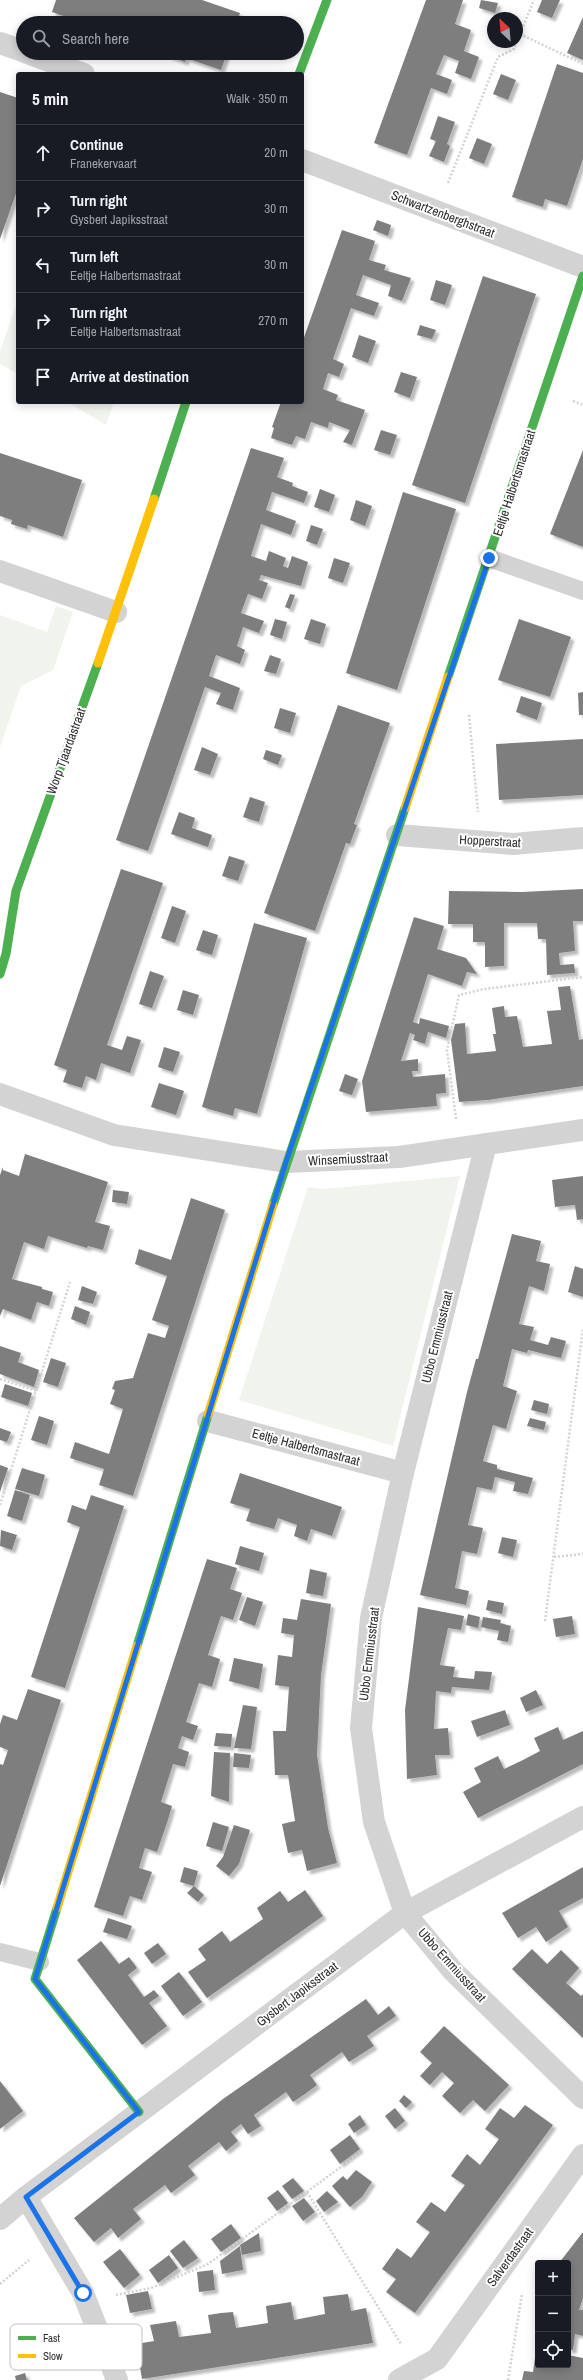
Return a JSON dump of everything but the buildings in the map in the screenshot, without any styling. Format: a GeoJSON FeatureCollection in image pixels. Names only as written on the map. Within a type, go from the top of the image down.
{"type":"FeatureCollection","features":[{"type":"Feature","properties":{"kind":"street"},"geometry":{"type":"LineString","coordinates":[[300,72],[327,0]]}},
{"type":"Feature","properties":{"kind":"street"},"geometry":{"type":"LineString","coordinates":[[0,43],[16,49]]}},
{"type":"Feature","properties":{"kind":"street"},"geometry":{"type":"LineString","coordinates":[[46,60],[79,72]]}},
{"type":"Feature","properties":{"kind":"street","name":"Schwartzenberghstraat"},"geometry":{"type":"LineString","coordinates":[[304,161],[583,267]]}},
{"type":"Feature","properties":{"kind":"street","name":"Eeltje Halbertsmastraat"},"geometry":{"type":"LineString","coordinates":[[139,2112],[35,1979],[208,1421],[286,1162],[397,835],[583,276]]}},
{"type":"Feature","properties":{"kind":"street","name":"Worp Tjaardastraat"},"geometry":{"type":"LineString","coordinates":[[0,974],[6,954],[16,891],[116,612],[185,404]]}},
{"type":"Feature","properties":{"kind":"street"},"geometry":{"type":"LineString","coordinates":[[0,571],[116,612]]}},
{"type":"Feature","properties":{"kind":"street","name":"Hopperstraat"},"geometry":{"type":"LineString","coordinates":[[397,835],[513,844],[583,838]]}},
{"type":"Feature","properties":{"kind":"street","name":"Worp Tjaardastraat"},"geometry":{"type":"LineString","coordinates":[[4,910],[16,891]]}},
{"type":"Feature","properties":{"kind":"street","name":"Winsemiusstraat"},"geometry":{"type":"LineString","coordinates":[[0,1094],[114,1135],[286,1162],[399,1157],[583,1130]]}},
{"type":"Feature","properties":{"kind":"street","name":"Ubbo Emmiusstraat"},"geometry":{"type":"LineString","coordinates":[[486,1144],[403,1473],[371,1618],[361,1728],[374,1822],[405,1913],[453,1971],[583,2098]]}},
{"type":"Feature","properties":{"kind":"street","name":"Eeltje Halbertsmastraat"},"geometry":{"type":"LineString","coordinates":[[208,1421],[403,1473]]}},
{"type":"Feature","properties":{"kind":"street","name":"Gysbert Japiksstraat"},"geometry":{"type":"LineString","coordinates":[[0,2219],[26,2197],[405,1913],[583,1816]]}},
{"type":"Feature","properties":{"kind":"street","name":"Salverdastraat"},"geometry":{"type":"LineString","coordinates":[[408,2375],[437,2359],[583,2155]]}},
{"type":"Feature","properties":{"kind":"street"},"geometry":{"type":"LineString","coordinates":[[26,2197],[86,2301],[95,2324]]}},
{"type":"Feature","properties":{"kind":"street"},"geometry":{"type":"LineString","coordinates":[[113,2370],[117,2380]]}},
{"type":"Feature","properties":{"kind":"lane"},"geometry":{"type":"LineString","coordinates":[[489,558],[583,591]]}},
{"type":"Feature","properties":{"kind":"lane"},"geometry":{"type":"LineString","coordinates":[[0,1952],[40,1962]]}},
{"type":"Feature","properties":{"kind":"path"},"geometry":{"type":"LineString","coordinates":[[523,27],[534,0]]}},
{"type":"Feature","properties":{"kind":"path"},"geometry":{"type":"LineString","coordinates":[[523,35],[583,64]]}},
{"type":"Feature","properties":{"kind":"path"},"geometry":{"type":"LineString","coordinates":[[437,212],[498,57],[514,48]]}},
{"type":"Feature","properties":{"kind":"path"},"geometry":{"type":"LineString","coordinates":[[469,710],[480,842]]}},
{"type":"Feature","properties":{"kind":"path"},"geometry":{"type":"LineString","coordinates":[[458,1148],[447,1050],[459,995],[484,989],[583,977]]}},
{"type":"Feature","properties":{"kind":"path"},"geometry":{"type":"LineString","coordinates":[[0,1505],[70,1282]]}},
{"type":"Feature","properties":{"kind":"path"},"geometry":{"type":"LineString","coordinates":[[545,1621],[583,1329]]}},
{"type":"Feature","properties":{"kind":"path"},"geometry":{"type":"LineString","coordinates":[[0,1379],[37,1391]]}},
{"type":"Feature","properties":{"kind":"path"},"geometry":{"type":"LineString","coordinates":[[554,1556],[583,1554]]}},
{"type":"Feature","properties":{"kind":"path"},"geometry":{"type":"LineString","coordinates":[[86,2301],[151,2288],[208,2264],[360,2153]]}},
{"type":"Feature","properties":{"kind":"path"},"geometry":{"type":"LineString","coordinates":[[307,2192],[408,2375]]}},
{"type":"Feature","properties":{"kind":"path"},"geometry":{"type":"LineString","coordinates":[[0,2284],[52,2240]]}},
{"type":"Feature","properties":{"kind":"path"},"geometry":{"type":"LineString","coordinates":[[508,2380],[523,2290]]}},
{"type":"Feature","properties":{"kind":"shaded area"},"geometry":{"type":"Polygon","coordinates":[[[16,306],[16,373],[0,364],[0,351],[16,306]]]}},
{"type":"Feature","properties":{"kind":"shaded area"},"geometry":{"type":"Polygon","coordinates":[[[70,404],[113,404],[106,425],[70,404]]]}},
{"type":"Feature","properties":{"kind":"shaded area"},"geometry":{"type":"Polygon","coordinates":[[[56,606],[73,612],[53,670],[21,686],[0,747],[0,615],[47,632],[56,606]]]}},
{"type":"Feature","properties":{"kind":"shaded area"},"geometry":{"type":"Polygon","coordinates":[[[460,1176],[393,1446],[239,1400],[308,1187],[322,1189],[460,1176]]]}},
{"type":"Feature","properties":{"kind":"traffic: fast"},"geometry":{"type":"LineString","coordinates":[[300,72],[327,0]]}},
{"type":"Feature","properties":{"kind":"traffic: fast"},"geometry":{"type":"LineString","coordinates":[[448,677],[583,276]]}},
{"type":"Feature","properties":{"kind":"traffic: fast"},"geometry":{"type":"LineString","coordinates":[[154,499],[185,404]]}},
{"type":"Feature","properties":{"kind":"traffic: fast"},"geometry":{"type":"LineString","coordinates":[[0,974],[6,954],[16,891],[98,663]]}},
{"type":"Feature","properties":{"kind":"traffic: fast"},"geometry":{"type":"LineString","coordinates":[[273,1205],[405,808]]}},
{"type":"Feature","properties":{"kind":"traffic: fast"},"geometry":{"type":"LineString","coordinates":[[137,1646],[208,1415]]}},
{"type":"Feature","properties":{"kind":"traffic: fast"},"geometry":{"type":"LineString","coordinates":[[57,1908],[35,1979],[139,2112]]}},
{"type":"Feature","properties":{"kind":"traffic: slow"},"geometry":{"type":"LineString","coordinates":[[98,663],[154,499]]}},
{"type":"Feature","properties":{"kind":"traffic: slow"},"geometry":{"type":"LineString","coordinates":[[405,808],[448,677]]}},
{"type":"Feature","properties":{"kind":"traffic: slow"},"geometry":{"type":"LineString","coordinates":[[208,1415],[273,1205]]}},
{"type":"Feature","properties":{"kind":"traffic: slow"},"geometry":{"type":"LineString","coordinates":[[57,1908],[137,1646]]}},
{"type":"Feature","properties":{"kind":"route"},"geometry":{"type":"LineString","coordinates":[[83,2293],[26,2197],[139,2112],[35,1979],[208,1421],[286,1162],[489,558]]}}]}
